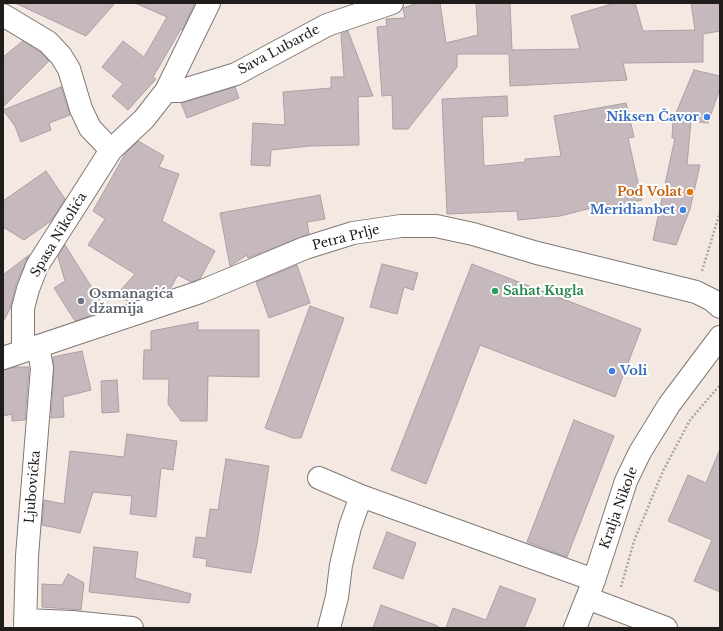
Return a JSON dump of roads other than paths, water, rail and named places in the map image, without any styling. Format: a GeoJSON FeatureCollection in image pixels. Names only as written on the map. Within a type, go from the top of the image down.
{"type":"FeatureCollection","features":[{"type":"Feature","properties":{"kind":"street","name":"Spasa Nikolića"},"geometry":{"type":"LineString","coordinates":[[21,351],[23,308],[28,289],[38,266],[110,150],[144,118],[166,91],[209,3]]}},
{"type":"Feature","properties":{"kind":"street","name":"Sava Lubarde"},"geometry":{"type":"LineString","coordinates":[[166,91],[180,91],[236,74],[327,25],[392,3]]}},
{"type":"Feature","properties":{"kind":"street"},"geometry":{"type":"LineString","coordinates":[[3,15],[48,42],[61,56],[69,69],[81,109],[90,128],[110,150]]}},
{"type":"Feature","properties":{"kind":"street","name":"Petra Prlje"},"geometry":{"type":"LineString","coordinates":[[21,351],[200,292],[305,248],[353,233],[401,226],[436,226],[473,234],[537,253],[696,292],[712,300],[720,307]]}},
{"type":"Feature","properties":{"kind":"street","name":"Kralja Nikole"},"geometry":{"type":"LineString","coordinates":[[575,628],[590,589],[626,481],[640,452],[668,405],[720,337]]}},
{"type":"Feature","properties":{"kind":"street","name":"Ljubovićka"},"geometry":{"type":"LineString","coordinates":[[21,351],[42,368],[27,556],[25,624]]}},
{"type":"Feature","properties":{"kind":"street"},"geometry":{"type":"LineString","coordinates":[[319,478],[590,589],[666,628]]}},
{"type":"Feature","properties":{"kind":"street"},"geometry":{"type":"LineString","coordinates":[[329,628],[341,564],[350,527],[361,496]]}},
{"type":"Feature","properties":{"kind":"street"},"geometry":{"type":"LineString","coordinates":[[25,624],[72,622],[132,628]]}},
{"type":"Feature","properties":{"kind":"place","name":"Niksen Čavor"},"geometry":{"type":"Point","coordinates":[707,117]}},
{"type":"Feature","properties":{"kind":"place","name":"Pod Volat"},"geometry":{"type":"Point","coordinates":[690,192]}},
{"type":"Feature","properties":{"kind":"place","name":"Meridianbet"},"geometry":{"type":"Point","coordinates":[683,210]}},
{"type":"Feature","properties":{"kind":"place","name":"Sahat Kugla"},"geometry":{"type":"Point","coordinates":[495,291]}},
{"type":"Feature","properties":{"kind":"place","name":"Osmanagića džamija"},"geometry":{"type":"Point","coordinates":[81,301]}},
{"type":"Feature","properties":{"kind":"place","name":"Voli"},"geometry":{"type":"Point","coordinates":[612,371]}}]}
